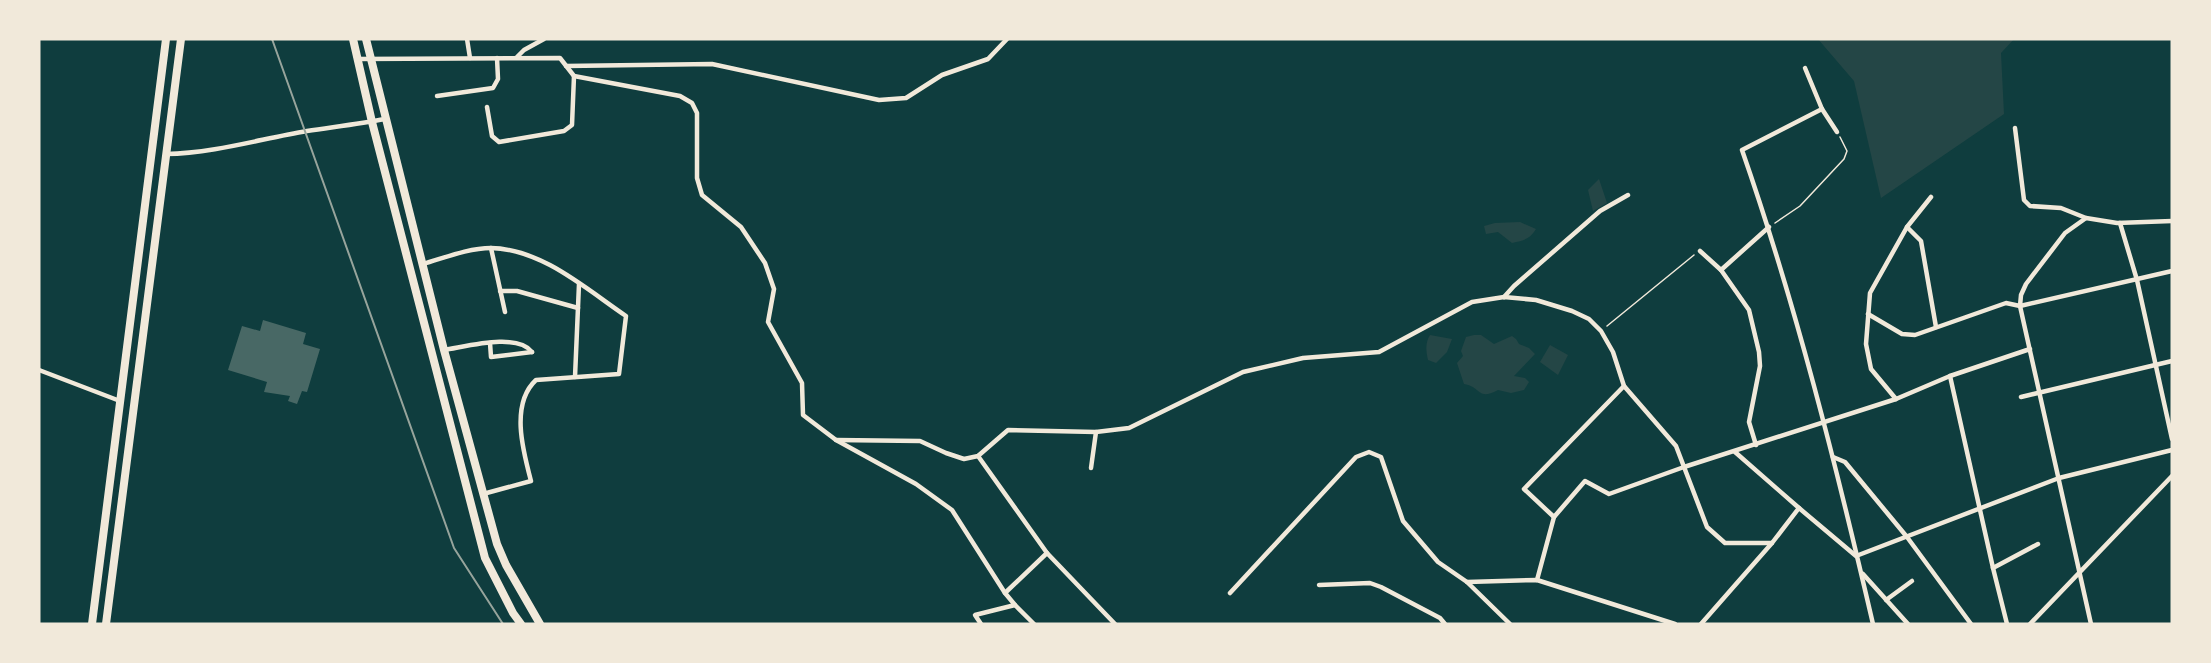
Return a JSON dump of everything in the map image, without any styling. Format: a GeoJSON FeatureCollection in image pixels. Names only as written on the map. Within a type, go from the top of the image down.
{"type":"FeatureCollection","features":[{"type":"Feature","properties":{"kind":"highway"},"geometry":{"type":"LineString","coordinates":[[92,624],[166,39]]}},
{"type":"Feature","properties":{"kind":"highway"},"geometry":{"type":"LineString","coordinates":[[106,624],[181,39]]}},
{"type":"Feature","properties":{"kind":"highway"},"geometry":{"type":"LineString","coordinates":[[353,39],[372,122],[485,558],[521,624]]}},
{"type":"Feature","properties":{"kind":"highway"},"geometry":{"type":"LineString","coordinates":[[366,39],[444,350],[497,544],[506,566],[540,624]]}},
{"type":"Feature","properties":{"kind":"street"},"geometry":{"type":"LineString","coordinates":[[466,39],[470,58]]}},
{"type":"Feature","properties":{"kind":"street"},"geometry":{"type":"LineString","coordinates":[[517,58],[524,50],[544,39]]}},
{"type":"Feature","properties":{"kind":"street"},"geometry":{"type":"LineString","coordinates":[[566,66],[712,64],[879,100],[906,98],[942,75],[988,59],[1007,39]]}},
{"type":"Feature","properties":{"kind":"street"},"geometry":{"type":"LineString","coordinates":[[437,96],[493,88],[498,79],[497,58]]}},
{"type":"Feature","properties":{"kind":"street"},"geometry":{"type":"LineString","coordinates":[[357,59],[560,58],[574,76],[680,96],[692,103],[697,113],[697,178],[702,195],[741,227],[765,263],[774,289],[768,322],[802,383],[803,415],[836,440],[916,484],[952,510],[1005,593],[1034,624]]}},
{"type":"Feature","properties":{"kind":"street"},"geometry":{"type":"LineString","coordinates":[[1805,69],[1822,109],[1837,132]]}},
{"type":"Feature","properties":{"kind":"street"},"geometry":{"type":"LineString","coordinates":[[487,107],[492,136],[499,142],[564,131],[572,125],[574,76]]}},
{"type":"Feature","properties":{"kind":"street"},"geometry":{"type":"LineString","coordinates":[[1822,109],[1742,150],[1769,227],[1824,422],[1873,624]]}},
{"type":"Feature","properties":{"kind":"street"},"geometry":{"type":"LineString","coordinates":[[166,154],[185,154],[280,138],[305,131],[385,119]]}},
{"type":"Feature","properties":{"kind":"street"},"geometry":{"type":"LineString","coordinates":[[2015,128],[2024,200],[2031,206],[2061,208],[2086,218],[2120,222],[2172,221]]}},
{"type":"Feature","properties":{"kind":"street"},"geometry":{"type":"LineString","coordinates":[[1504,297],[1600,211],[1628,195]]}},
{"type":"Feature","properties":{"kind":"street"},"geometry":{"type":"LineString","coordinates":[[1896,399],[1871,369],[1866,344],[1870,293],[1907,227],[1931,198]]}},
{"type":"Feature","properties":{"kind":"street"},"geometry":{"type":"LineString","coordinates":[[2086,218],[2065,234],[2026,284],[2021,295],[2020,306],[2091,624]]}},
{"type":"Feature","properties":{"kind":"street"},"geometry":{"type":"LineString","coordinates":[[2120,222],[2137,280],[2172,439]]}},
{"type":"Feature","properties":{"kind":"street"},"geometry":{"type":"LineString","coordinates":[[1721,270],[1769,227]]}},
{"type":"Feature","properties":{"kind":"street"},"geometry":{"type":"LineString","coordinates":[[1907,227],[1921,241],[1936,327]]}},
{"type":"Feature","properties":{"kind":"street"},"geometry":{"type":"LineString","coordinates":[[423,264],[477,249],[491,248],[519,252],[553,267],[626,316],[619,374],[536,380],[529,386],[523,398],[521,410],[525,454],[531,481],[483,494]]}},
{"type":"Feature","properties":{"kind":"street"},"geometry":{"type":"LineString","coordinates":[[491,248],[505,312]]}},
{"type":"Feature","properties":{"kind":"street"},"geometry":{"type":"LineString","coordinates":[[1700,251],[1721,270],[1749,310],[1760,366],[1749,422],[1756,445]]}},
{"type":"Feature","properties":{"kind":"street"},"geometry":{"type":"LineString","coordinates":[[1868,314],[1902,334],[1915,335],[2006,303],[2020,306],[2172,271]]}},
{"type":"Feature","properties":{"kind":"street"},"geometry":{"type":"LineString","coordinates":[[575,378],[579,284]]}},
{"type":"Feature","properties":{"kind":"street"},"geometry":{"type":"LineString","coordinates":[[500,291],[517,291],[578,308]]}},
{"type":"Feature","properties":{"kind":"street"},"geometry":{"type":"LineString","coordinates":[[836,440],[920,441],[964,459],[978,456],[1008,430],[1096,432],[1129,428],[1243,372],[1303,358],[1379,352],[1472,302],[1504,297],[1536,300],[1572,311],[1588,319],[1601,331],[1613,352],[1624,386],[1677,446],[1707,528],[1725,543],[1772,543]]}},
{"type":"Feature","properties":{"kind":"street"},"geometry":{"type":"LineString","coordinates":[[444,350],[490,343],[507,341],[529,348],[532,352],[491,357],[490,343]]}},
{"type":"Feature","properties":{"kind":"street"},"geometry":{"type":"LineString","coordinates":[[1537,580],[1554,517],[1585,481],[1609,494],[1684,467],[1896,399],[1950,376],[2030,349]]}},
{"type":"Feature","properties":{"kind":"street"},"geometry":{"type":"LineString","coordinates":[[2021,397],[2172,361]]}},
{"type":"Feature","properties":{"kind":"street"},"geometry":{"type":"LineString","coordinates":[[39,370],[120,401]]}},
{"type":"Feature","properties":{"kind":"street"},"geometry":{"type":"LineString","coordinates":[[1950,376],[2007,624]]}},
{"type":"Feature","properties":{"kind":"street"},"geometry":{"type":"LineString","coordinates":[[1554,517],[1524,489],[1624,386]]}},
{"type":"Feature","properties":{"kind":"street"},"geometry":{"type":"LineString","coordinates":[[1091,468],[1096,432]]}},
{"type":"Feature","properties":{"kind":"street"},"geometry":{"type":"LineString","coordinates":[[1856,556],[2059,478],[2172,450]]}},
{"type":"Feature","properties":{"kind":"street"},"geometry":{"type":"LineString","coordinates":[[1230,593],[1356,457],[1369,452],[1381,457],[1403,520],[1438,562],[1467,582],[1510,624]]}},
{"type":"Feature","properties":{"kind":"street"},"geometry":{"type":"LineString","coordinates":[[1735,452],[1856,556]]}},
{"type":"Feature","properties":{"kind":"street"},"geometry":{"type":"LineString","coordinates":[[978,456],[1047,553],[1116,624]]}},
{"type":"Feature","properties":{"kind":"street"},"geometry":{"type":"LineString","coordinates":[[1833,457],[1845,462],[1907,537],[1971,624]]}},
{"type":"Feature","properties":{"kind":"street"},"geometry":{"type":"LineString","coordinates":[[2030,624],[2172,476]]}},
{"type":"Feature","properties":{"kind":"street"},"geometry":{"type":"LineString","coordinates":[[1701,624],[1772,543],[1798,508]]}},
{"type":"Feature","properties":{"kind":"street"},"geometry":{"type":"LineString","coordinates":[[1993,568],[2038,544]]}},
{"type":"Feature","properties":{"kind":"street"},"geometry":{"type":"LineString","coordinates":[[1005,593],[1047,553]]}},
{"type":"Feature","properties":{"kind":"street"},"geometry":{"type":"LineString","coordinates":[[1861,572],[1908,624]]}},
{"type":"Feature","properties":{"kind":"street"},"geometry":{"type":"LineString","coordinates":[[1467,582],[1537,580],[1675,624]]}},
{"type":"Feature","properties":{"kind":"street"},"geometry":{"type":"LineString","coordinates":[[1886,600],[1912,581]]}},
{"type":"Feature","properties":{"kind":"street"},"geometry":{"type":"LineString","coordinates":[[1319,585],[1370,583],[1381,586],[1440,618],[1445,624]]}},
{"type":"Feature","properties":{"kind":"street"},"geometry":{"type":"LineString","coordinates":[[981,624],[975,615],[1015,605]]}},
{"type":"Feature","properties":{"kind":"path"},"geometry":{"type":"LineString","coordinates":[[1769,227],[1800,206],[1844,159],[1847,151],[1837,132]]}},
{"type":"Feature","properties":{"kind":"path"},"geometry":{"type":"LineString","coordinates":[[1601,331],[1700,251]]}},
{"type":"Feature","properties":{"kind":"shaded area"},"geometry":{"type":"Polygon","coordinates":[[[1818,39],[2014,39],[2001,53],[2004,114],[1881,198],[1854,81],[1818,39]]]}},
{"type":"Feature","properties":{"kind":"shaded area"},"geometry":{"type":"Polygon","coordinates":[[[1599,179],[1607,203],[1593,211],[1588,190],[1599,179]]]}},
{"type":"Feature","properties":{"kind":"shaded area"},"geometry":{"type":"Polygon","coordinates":[[[1520,222],[1536,229],[1523,240],[1512,243],[1498,232],[1486,234],[1484,226],[1495,223],[1520,222]]]}},
{"type":"Feature","properties":{"kind":"shaded area"},"geometry":{"type":"Polygon","coordinates":[[[1430,335],[1452,339],[1447,352],[1436,363],[1428,360],[1426,347],[1430,335]]]}},
{"type":"Feature","properties":{"kind":"shaded area"},"geometry":{"type":"Polygon","coordinates":[[[1481,335],[1494,344],[1512,336],[1519,344],[1529,348],[1535,354],[1514,376],[1525,378],[1529,382],[1524,390],[1511,393],[1498,390],[1483,394],[1464,384],[1457,363],[1463,356],[1461,351],[1466,337],[1481,335]]]}},
{"type":"Feature","properties":{"kind":"shaded area"},"geometry":{"type":"Polygon","coordinates":[[[1550,345],[1568,355],[1558,375],[1540,362],[1550,345]]]}},
{"type":"Feature","properties":{"kind":"building"},"geometry":{"type":"Polygon","coordinates":[[[263,320],[306,333],[303,344],[320,349],[307,392],[302,391],[297,404],[288,401],[290,396],[264,392],[267,382],[228,370],[242,326],[260,331],[263,320]]]}},
{"type":"Feature","properties":{"kind":"railway"},"geometry":{"type":"LineString","coordinates":[[272,39],[454,548],[503,624]]}}]}
